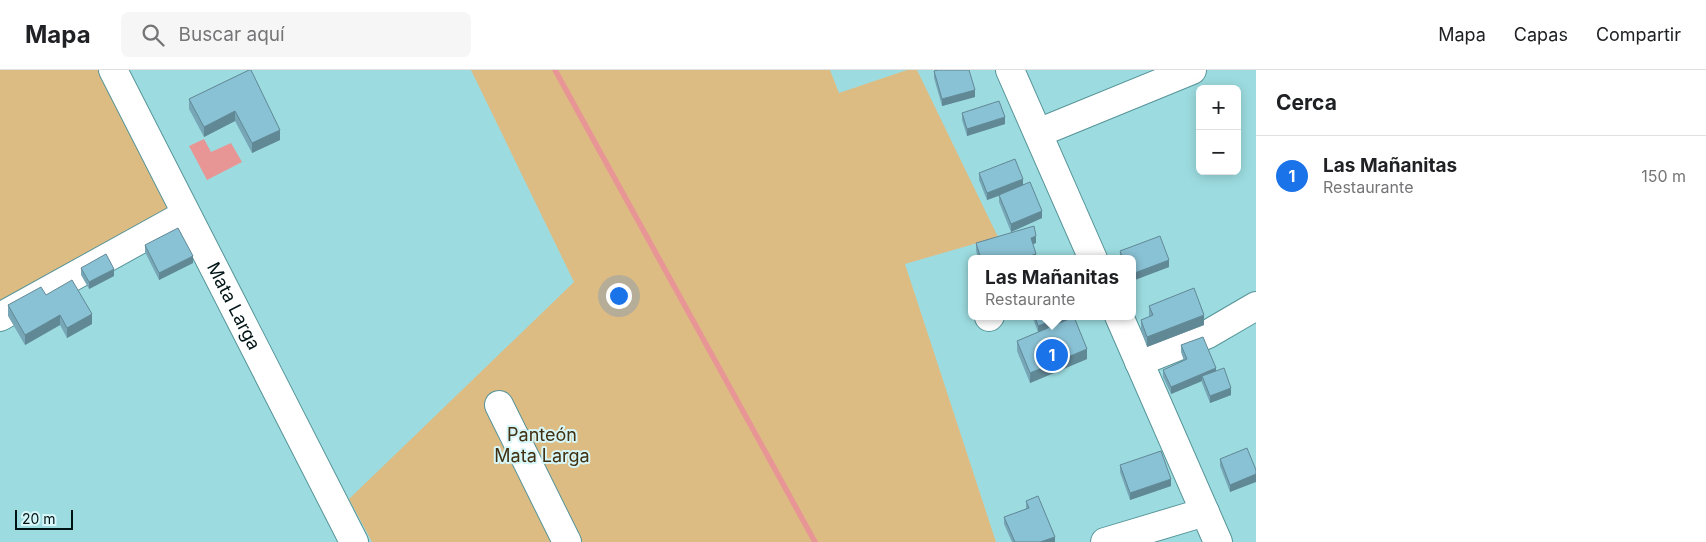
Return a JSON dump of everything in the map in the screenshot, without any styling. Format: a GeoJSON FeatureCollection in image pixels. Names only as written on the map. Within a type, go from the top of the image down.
{"type":"FeatureCollection","features":[{"type":"Feature","properties":{"kind":"street","name":"Mata Larga"},"geometry":{"type":"LineString","coordinates":[[113,70],[354,542]]}},
{"type":"Feature","properties":{"kind":"street"},"geometry":{"type":"LineString","coordinates":[[1010,70],[1091,255]]}},
{"type":"Feature","properties":{"kind":"street"},"geometry":{"type":"LineString","coordinates":[[1038,133],[1192,70]]}},
{"type":"Feature","properties":{"kind":"street"},"geometry":{"type":"LineString","coordinates":[[0,317],[186,214]]}},
{"type":"Feature","properties":{"kind":"street"},"geometry":{"type":"LineString","coordinates":[[1138,362],[1208,334],[1256,306]]}},
{"type":"Feature","properties":{"kind":"street"},"geometry":{"type":"LineString","coordinates":[[1120,320],[1218,542]]}},
{"type":"Feature","properties":{"kind":"street"},"geometry":{"type":"LineString","coordinates":[[499,405],[567,542]]}},
{"type":"Feature","properties":{"kind":"street"},"geometry":{"type":"LineString","coordinates":[[1104,542],[1205,512]]}},
{"type":"Feature","properties":{"kind":"green space"},"geometry":{"type":"Polygon","coordinates":[[[0,70],[101,70],[174,213],[0,309],[0,70]]]}},
{"type":"Feature","properties":{"kind":"green space","name":"Panteón Mata Larga"},"geometry":{"type":"Polygon","coordinates":[[[471,70],[830,70],[839,93],[907,70],[917,70],[998,237],[905,264],[996,542],[372,542],[349,499],[574,282],[471,70]]]}},
{"type":"Feature","properties":{"kind":"shaded area"},"geometry":{"type":"Polygon","coordinates":[[[204,139],[211,152],[231,143],[242,162],[207,180],[189,146],[204,139]]]}},
{"type":"Feature","properties":{"kind":"building"},"geometry":{"type":"Polygon","coordinates":[[[251,70],[280,130],[252,143],[235,111],[204,127],[189,99],[251,70]]]}},
{"type":"Feature","properties":{"kind":"building"},"geometry":{"type":"Polygon","coordinates":[[[969,70],[975,90],[942,99],[934,71],[969,70]]]}},
{"type":"Feature","properties":{"kind":"building"},"geometry":{"type":"Polygon","coordinates":[[[999,101],[1005,117],[967,129],[962,113],[999,101]]]}},
{"type":"Feature","properties":{"kind":"building"},"geometry":{"type":"Polygon","coordinates":[[[1015,159],[1023,179],[987,193],[979,173],[1015,159]]]}},
{"type":"Feature","properties":{"kind":"building"},"geometry":{"type":"Polygon","coordinates":[[[1030,182],[1042,211],[1011,224],[999,195],[1030,182]]]}},
{"type":"Feature","properties":{"kind":"building"},"geometry":{"type":"Polygon","coordinates":[[[1034,226],[1036,236],[1031,238],[1036,254],[980,255],[976,243],[1034,226]]]}},
{"type":"Feature","properties":{"kind":"building"},"geometry":{"type":"Polygon","coordinates":[[[178,228],[193,256],[159,273],[145,245],[178,228]]]}},
{"type":"Feature","properties":{"kind":"building"},"geometry":{"type":"Polygon","coordinates":[[[1160,236],[1169,260],[1136,272],[1136,255],[1122,255],[1120,251],[1160,236]]]}},
{"type":"Feature","properties":{"kind":"building"},"geometry":{"type":"Polygon","coordinates":[[[106,254],[114,269],[89,282],[81,268],[106,254]]]}},
{"type":"Feature","properties":{"kind":"building"},"geometry":{"type":"Polygon","coordinates":[[[72,280],[92,314],[67,328],[60,315],[25,335],[8,305],[41,287],[46,295],[72,280]]]}},
{"type":"Feature","properties":{"kind":"building"},"geometry":{"type":"Polygon","coordinates":[[[1194,288],[1204,315],[1147,337],[1141,320],[1153,315],[1149,306],[1194,288]]]}},
{"type":"Feature","properties":{"kind":"building"},"geometry":{"type":"Polygon","coordinates":[[[1036,320],[1054,320],[1038,326],[1036,320]]]}},
{"type":"Feature","properties":{"kind":"building"},"geometry":{"type":"Polygon","coordinates":[[[1067,320],[1075,320],[1087,349],[1030,373],[1017,341],[1067,320]]]}},
{"type":"Feature","properties":{"kind":"building"},"geometry":{"type":"Polygon","coordinates":[[[1203,337],[1216,368],[1171,387],[1163,370],[1187,359],[1181,345],[1203,337]]]}},
{"type":"Feature","properties":{"kind":"building"},"geometry":{"type":"Polygon","coordinates":[[[1224,368],[1231,388],[1210,396],[1202,376],[1224,368]]]}},
{"type":"Feature","properties":{"kind":"building"},"geometry":{"type":"Polygon","coordinates":[[[1247,448],[1256,474],[1230,485],[1220,459],[1247,448]]]}},
{"type":"Feature","properties":{"kind":"building"},"geometry":{"type":"Polygon","coordinates":[[[1161,451],[1171,479],[1130,493],[1120,465],[1161,451]]]}},
{"type":"Feature","properties":{"kind":"building"},"geometry":{"type":"Polygon","coordinates":[[[1038,496],[1055,537],[1040,542],[1015,542],[1004,517],[1029,508],[1026,501],[1038,496]]]}},
{"type":"Feature","properties":{"kind":"waterway"},"geometry":{"type":"LineString","coordinates":[[555,70],[815,542]]}},
{"type":"Feature","properties":{"kind":"place","name":"Las Mañanitas"},"geometry":{"type":"Point","coordinates":[1052,355]}}]}
